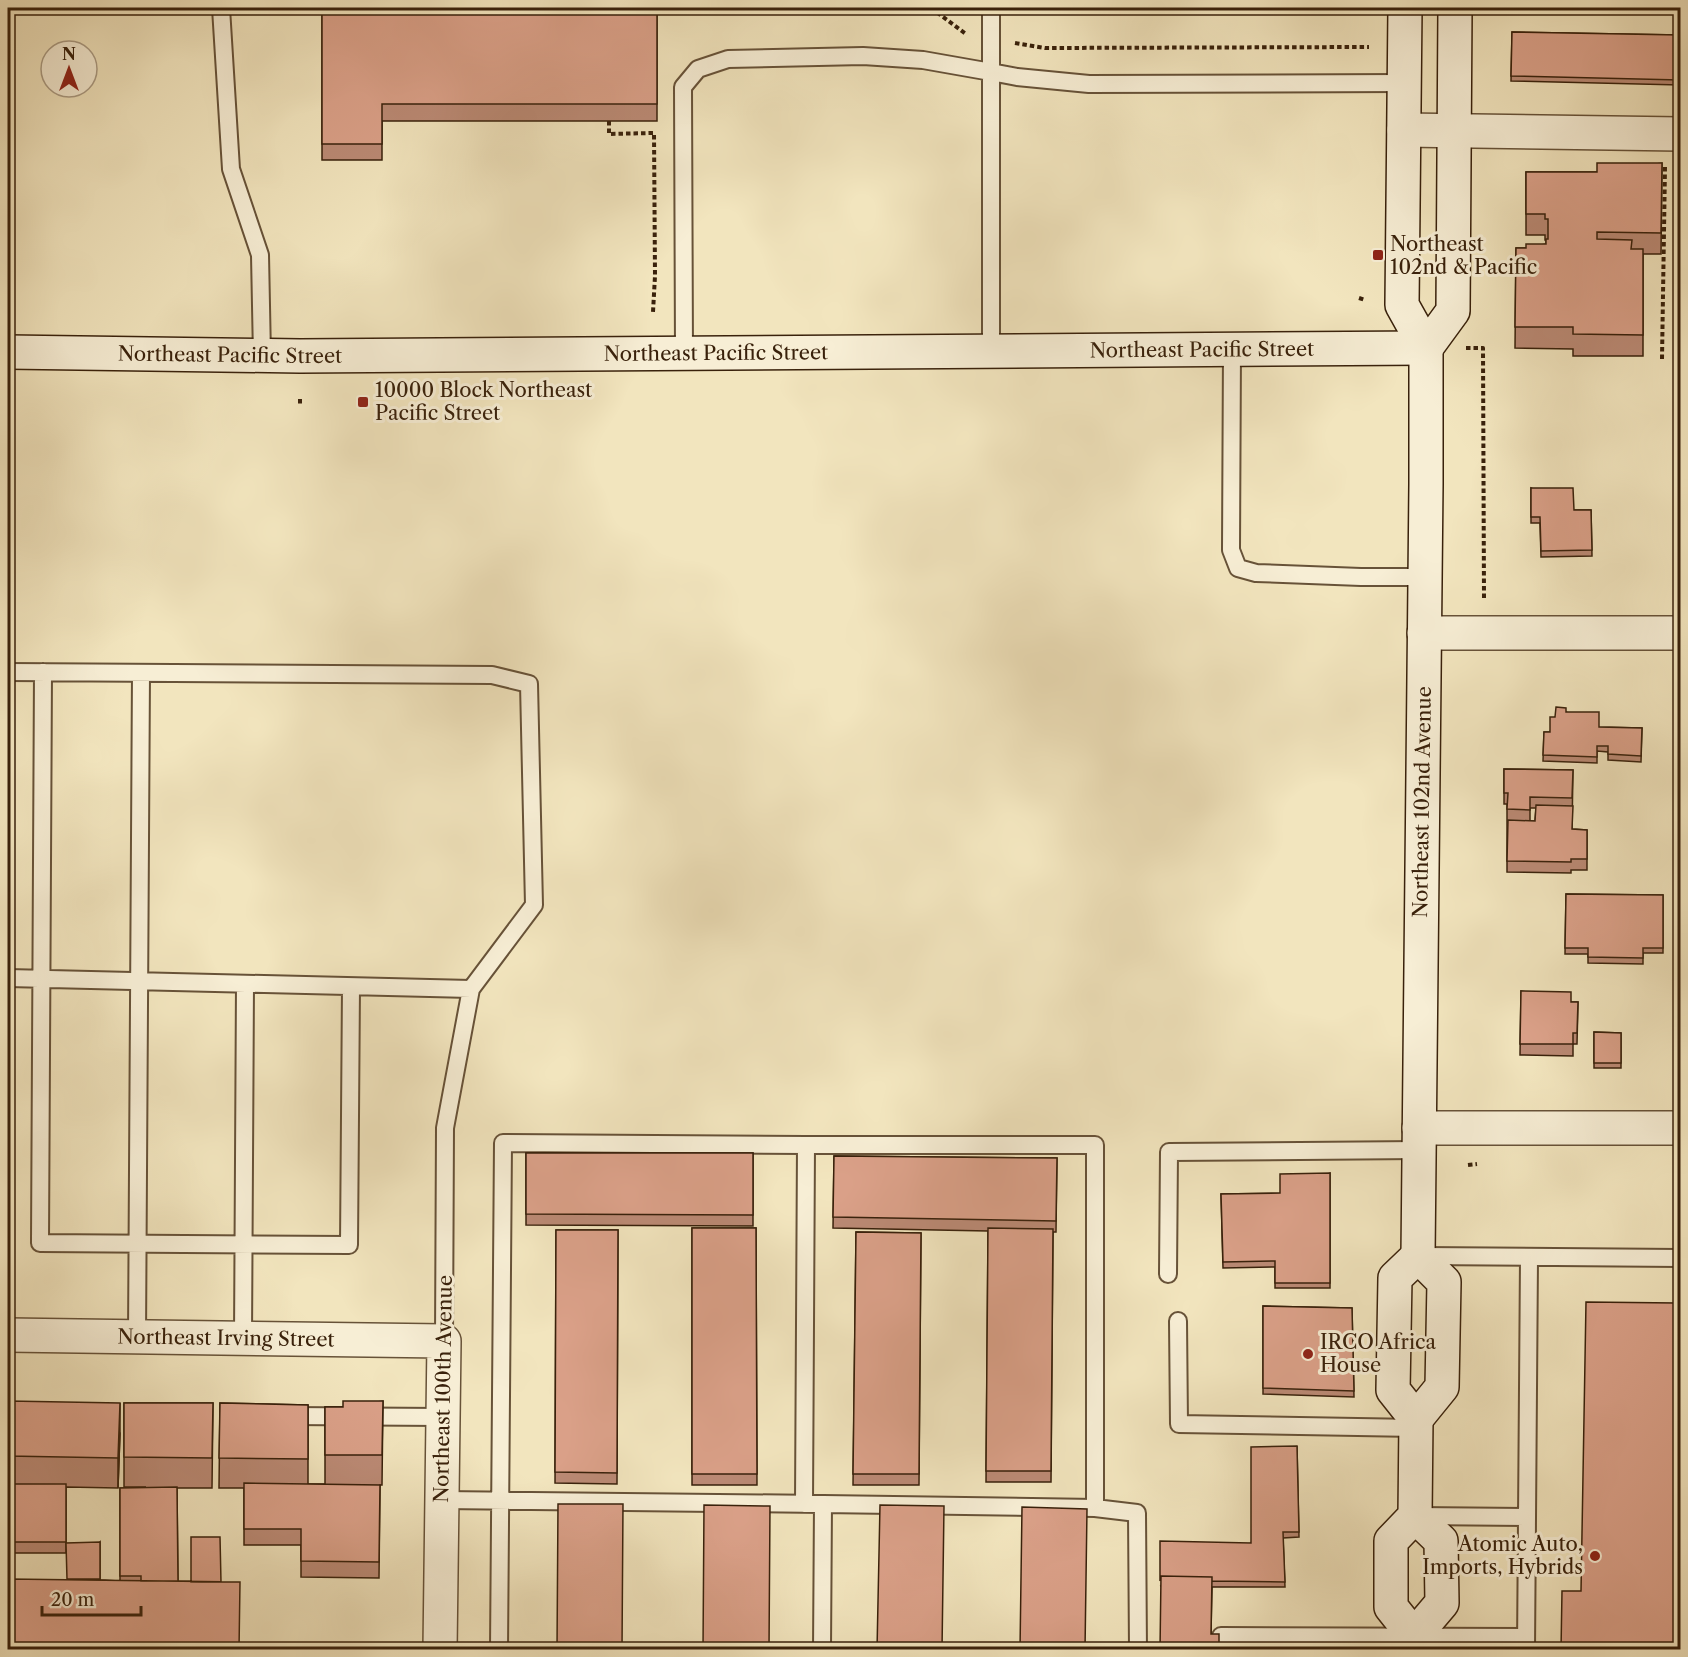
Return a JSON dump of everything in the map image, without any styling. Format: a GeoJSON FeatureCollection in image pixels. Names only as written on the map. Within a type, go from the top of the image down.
{"type":"FeatureCollection","features":[{"type":"Feature","properties":{"kind":"street","name":"Northeast 102nd Avenue"},"geometry":{"type":"LineString","coordinates":[[1405,8],[1402,305],[1426,348],[1418,1256]]}},
{"type":"Feature","properties":{"kind":"street"},"geometry":{"type":"LineString","coordinates":[[1426,348],[1453,311],[1455,8]]}},
{"type":"Feature","properties":{"kind":"street"},"geometry":{"type":"LineString","coordinates":[[1404,130],[1680,134]]}},
{"type":"Feature","properties":{"kind":"street","name":"Northeast Pacific Street"},"geometry":{"type":"LineString","coordinates":[[8,352],[262,356],[1426,348]]}},
{"type":"Feature","properties":{"kind":"street"},"geometry":{"type":"LineString","coordinates":[[1424,633],[1680,633]]}},
{"type":"Feature","properties":{"kind":"street"},"geometry":{"type":"LineString","coordinates":[[1419,1139],[1680,1128]]}},
{"type":"Feature","properties":{"kind":"street"},"geometry":{"type":"LineString","coordinates":[[1416,1423],[1442,1387],[1444,1282],[1418,1256],[1395,1278],[1393,1390],[1416,1423],[1416,1516],[1392,1540],[1392,1607],[1414,1643],[1442,1603],[1441,1541],[1416,1516]]}},
{"type":"Feature","properties":{"kind":"street","name":"Northeast Irving Street"},"geometry":{"type":"LineString","coordinates":[[8,1335],[444,1341]]}},
{"type":"Feature","properties":{"kind":"street","name":"Northeast 100th Avenue"},"geometry":{"type":"LineString","coordinates":[[440,1650],[444,1341]]}},
{"type":"Feature","properties":{"kind":"lane"},"geometry":{"type":"LineString","coordinates":[[221,8],[231,169],[260,255],[262,356]]}},
{"type":"Feature","properties":{"kind":"lane"},"geometry":{"type":"LineString","coordinates":[[991,8],[991,351]]}},
{"type":"Feature","properties":{"kind":"lane"},"geometry":{"type":"LineString","coordinates":[[684,354],[683,87],[699,69],[728,58],[863,56],[922,60],[1017,77],[1089,84],[1405,83]]}},
{"type":"Feature","properties":{"kind":"lane"},"geometry":{"type":"LineString","coordinates":[[1232,349],[1231,550],[1238,568],[1256,573],[1425,577]]}},
{"type":"Feature","properties":{"kind":"lane"},"geometry":{"type":"LineString","coordinates":[[8,672],[492,675],[529,684],[534,905],[471,989],[8,978]]}},
{"type":"Feature","properties":{"kind":"lane"},"geometry":{"type":"LineString","coordinates":[[43,672],[40,1243],[350,1245],[351,987]]}},
{"type":"Feature","properties":{"kind":"lane"},"geometry":{"type":"LineString","coordinates":[[137,1337],[141,673]]}},
{"type":"Feature","properties":{"kind":"lane"},"geometry":{"type":"LineString","coordinates":[[243,1338],[245,984]]}},
{"type":"Feature","properties":{"kind":"lane","name":"Northeast 100th Avenue"},"geometry":{"type":"LineString","coordinates":[[444,1341],[445,1128],[471,989]]}},
{"type":"Feature","properties":{"kind":"lane"},"geometry":{"type":"LineString","coordinates":[[1168,1274],[1169,1152],[1419,1139]]}},
{"type":"Feature","properties":{"kind":"lane"},"geometry":{"type":"LineString","coordinates":[[499,1650],[503,1143],[1095,1145],[1095,1508]]}},
{"type":"Feature","properties":{"kind":"lane"},"geometry":{"type":"LineString","coordinates":[[804,1504],[806,1145]]}},
{"type":"Feature","properties":{"kind":"lane"},"geometry":{"type":"LineString","coordinates":[[1418,1256],[1680,1258]]}},
{"type":"Feature","properties":{"kind":"lane"},"geometry":{"type":"LineString","coordinates":[[1221,1636],[1347,1637],[1414,1643],[1526,1643],[1529,1258]]}},
{"type":"Feature","properties":{"kind":"lane"},"geometry":{"type":"LineString","coordinates":[[1178,1321],[1179,1424],[1416,1423]]}},
{"type":"Feature","properties":{"kind":"lane"},"geometry":{"type":"LineString","coordinates":[[267,1416],[443,1417]]}},
{"type":"Feature","properties":{"kind":"lane"},"geometry":{"type":"LineString","coordinates":[[442,1500],[1095,1508],[1137,1513],[1138,1650]]}},
{"type":"Feature","properties":{"kind":"lane"},"geometry":{"type":"LineString","coordinates":[[822,1650],[823,1504]]}},
{"type":"Feature","properties":{"kind":"lane"},"geometry":{"type":"LineString","coordinates":[[1416,1516],[1527,1517]]}},
{"type":"Feature","properties":{"kind":"path"},"geometry":{"type":"LineString","coordinates":[[931,8],[967,35],[1045,48],[1370,47]]}},
{"type":"Feature","properties":{"kind":"path"},"geometry":{"type":"LineString","coordinates":[[609,121],[609,134],[654,133],[653,312]]}},
{"type":"Feature","properties":{"kind":"path"},"geometry":{"type":"LineString","coordinates":[[1662,358],[1665,166]]}},
{"type":"Feature","properties":{"kind":"path"},"geometry":{"type":"LineString","coordinates":[[1359,298],[1365,300]]}},
{"type":"Feature","properties":{"kind":"path"},"geometry":{"type":"LineString","coordinates":[[1483,348],[1484,602]]}},
{"type":"Feature","properties":{"kind":"building"},"geometry":{"type":"Polygon","coordinates":[[[322,8],[657,8],[657,104],[382,104],[382,144],[322,144],[322,8]]]}},
{"type":"Feature","properties":{"kind":"building"},"geometry":{"type":"Polygon","coordinates":[[[1512,32],[1680,35],[1680,80],[1511,76],[1512,32]]]}},
{"type":"Feature","properties":{"kind":"building"},"geometry":{"type":"Polygon","coordinates":[[[1597,163],[1662,163],[1661,233],[1597,232],[1597,239],[1632,240],[1631,249],[1643,249],[1643,335],[1573,334],[1573,327],[1515,327],[1516,248],[1526,248],[1526,244],[1546,244],[1546,239],[1548,239],[1548,219],[1545,219],[1545,214],[1526,214],[1526,172],[1597,172],[1597,163]]]}},
{"type":"Feature","properties":{"kind":"building"},"geometry":{"type":"Polygon","coordinates":[[[1674,459],[1680,459],[1680,485],[1674,485],[1674,459]]]}},
{"type":"Feature","properties":{"kind":"building"},"geometry":{"type":"Polygon","coordinates":[[[1531,488],[1573,488],[1574,510],[1591,510],[1592,550],[1541,551],[1540,517],[1531,517],[1531,488]]]}},
{"type":"Feature","properties":{"kind":"building"},"geometry":{"type":"Polygon","coordinates":[[[1556,707],[1566,708],[1566,712],[1599,712],[1599,727],[1642,728],[1641,756],[1608,754],[1608,746],[1597,746],[1597,757],[1543,755],[1544,732],[1550,732],[1550,717],[1555,717],[1556,707]]]}},
{"type":"Feature","properties":{"kind":"building"},"geometry":{"type":"Polygon","coordinates":[[[1504,769],[1573,770],[1572,798],[1530,797],[1530,810],[1507,809],[1508,793],[1504,793],[1504,769]]]}},
{"type":"Feature","properties":{"kind":"building"},"geometry":{"type":"Polygon","coordinates":[[[1536,805],[1573,806],[1572,829],[1587,830],[1587,859],[1571,859],[1571,862],[1507,861],[1508,820],[1535,821],[1536,805]]]}},
{"type":"Feature","properties":{"kind":"building"},"geometry":{"type":"Polygon","coordinates":[[[1566,894],[1663,895],[1663,948],[1643,948],[1643,958],[1588,957],[1588,948],[1565,948],[1566,894]]]}},
{"type":"Feature","properties":{"kind":"building"},"geometry":{"type":"Polygon","coordinates":[[[1521,991],[1571,992],[1571,1002],[1578,1002],[1577,1033],[1573,1033],[1573,1044],[1520,1044],[1521,991]]]}},
{"type":"Feature","properties":{"kind":"building"},"geometry":{"type":"Polygon","coordinates":[[[1594,1032],[1621,1033],[1621,1063],[1594,1063],[1594,1032]]]}},
{"type":"Feature","properties":{"kind":"building"},"geometry":{"type":"Polygon","coordinates":[[[526,1153],[753,1153],[753,1215],[526,1214],[526,1153]]]}},
{"type":"Feature","properties":{"kind":"building"},"geometry":{"type":"Polygon","coordinates":[[[834,1156],[1057,1158],[1056,1221],[833,1217],[834,1156]]]}},
{"type":"Feature","properties":{"kind":"building"},"geometry":{"type":"Polygon","coordinates":[[[1330,1173],[1330,1283],[1275,1283],[1275,1261],[1223,1262],[1221,1194],[1280,1193],[1280,1174],[1330,1173]]]}},
{"type":"Feature","properties":{"kind":"building"},"geometry":{"type":"Polygon","coordinates":[[[692,1228],[756,1228],[757,1474],[692,1474],[692,1228]]]}},
{"type":"Feature","properties":{"kind":"building"},"geometry":{"type":"Polygon","coordinates":[[[988,1228],[1053,1229],[1051,1471],[986,1471],[988,1228]]]}},
{"type":"Feature","properties":{"kind":"building"},"geometry":{"type":"Polygon","coordinates":[[[556,1230],[618,1230],[617,1473],[555,1472],[556,1230]]]}},
{"type":"Feature","properties":{"kind":"building"},"geometry":{"type":"Polygon","coordinates":[[[856,1232],[921,1233],[919,1474],[853,1474],[856,1232]]]}},
{"type":"Feature","properties":{"kind":"building"},"geometry":{"type":"Polygon","coordinates":[[[1586,1302],[1676,1303],[1676,1331],[1680,1331],[1680,1650],[1561,1650],[1562,1591],[1581,1591],[1586,1302]]]}},
{"type":"Feature","properties":{"kind":"building","name":"IRCO Africa House"},"geometry":{"type":"Polygon","coordinates":[[[1263,1306],[1352,1308],[1354,1391],[1263,1388],[1263,1306]]]}},
{"type":"Feature","properties":{"kind":"building"},"geometry":{"type":"Polygon","coordinates":[[[8,1401],[120,1403],[118,1458],[8,1456],[8,1401]]]}},
{"type":"Feature","properties":{"kind":"building"},"geometry":{"type":"Polygon","coordinates":[[[343,1401],[383,1401],[382,1455],[325,1455],[325,1407],[343,1407],[343,1401]]]}},
{"type":"Feature","properties":{"kind":"building"},"geometry":{"type":"Polygon","coordinates":[[[124,1403],[213,1403],[212,1458],[124,1457],[124,1403]]]}},
{"type":"Feature","properties":{"kind":"building"},"geometry":{"type":"Polygon","coordinates":[[[220,1403],[308,1405],[308,1459],[219,1458],[220,1403]]]}},
{"type":"Feature","properties":{"kind":"building"},"geometry":{"type":"Polygon","coordinates":[[[1297,1446],[1299,1532],[1283,1532],[1285,1582],[1212,1581],[1212,1577],[1161,1576],[1160,1581],[1160,1541],[1251,1543],[1251,1447],[1297,1446]]]}},
{"type":"Feature","properties":{"kind":"building"},"geometry":{"type":"Polygon","coordinates":[[[244,1483],[380,1485],[379,1562],[301,1561],[301,1529],[244,1529],[244,1483]]]}},
{"type":"Feature","properties":{"kind":"building"},"geometry":{"type":"Polygon","coordinates":[[[8,1484],[66,1484],[66,1542],[9,1542],[8,1484]]]}},
{"type":"Feature","properties":{"kind":"building"},"geometry":{"type":"Polygon","coordinates":[[[177,1487],[178,1581],[141,1581],[141,1576],[120,1576],[120,1488],[177,1487]]]}},
{"type":"Feature","properties":{"kind":"building"},"geometry":{"type":"Polygon","coordinates":[[[558,1504],[623,1504],[622,1650],[557,1650],[558,1504]]]}},
{"type":"Feature","properties":{"kind":"building"},"geometry":{"type":"Polygon","coordinates":[[[704,1505],[770,1506],[769,1650],[703,1650],[704,1505]]]}},
{"type":"Feature","properties":{"kind":"building"},"geometry":{"type":"Polygon","coordinates":[[[880,1505],[944,1506],[942,1650],[877,1650],[880,1505]]]}},
{"type":"Feature","properties":{"kind":"building"},"geometry":{"type":"Polygon","coordinates":[[[1022,1507],[1087,1509],[1085,1650],[1020,1650],[1022,1507]]]}},
{"type":"Feature","properties":{"kind":"building"},"geometry":{"type":"Polygon","coordinates":[[[191,1537],[220,1537],[221,1582],[191,1582],[191,1537]]]}},
{"type":"Feature","properties":{"kind":"building"},"geometry":{"type":"Polygon","coordinates":[[[100,1542],[100,1579],[67,1579],[66,1543],[100,1542]]]}},
{"type":"Feature","properties":{"kind":"building"},"geometry":{"type":"Polygon","coordinates":[[[1161,1576],[1212,1577],[1211,1634],[1219,1634],[1219,1650],[1160,1650],[1161,1576]]]}},
{"type":"Feature","properties":{"kind":"building"},"geometry":{"type":"Polygon","coordinates":[[[8,1579],[240,1582],[239,1650],[8,1650],[8,1579]]]}},
{"type":"Feature","properties":{"kind":"place","name":"Northeast 102nd & Pacific"},"geometry":{"type":"Point","coordinates":[1378,255]}},
{"type":"Feature","properties":{"kind":"place","name":"10000 Block Northeast Pacific Street"},"geometry":{"type":"Point","coordinates":[363,402]}},
{"type":"Feature","properties":{"kind":"place","name":"IRCO Africa House"},"geometry":{"type":"Point","coordinates":[1308,1354]}},
{"type":"Feature","properties":{"kind":"place","name":"Atomic Auto, Imports, Hybrids"},"geometry":{"type":"Point","coordinates":[1595,1556]}}]}
